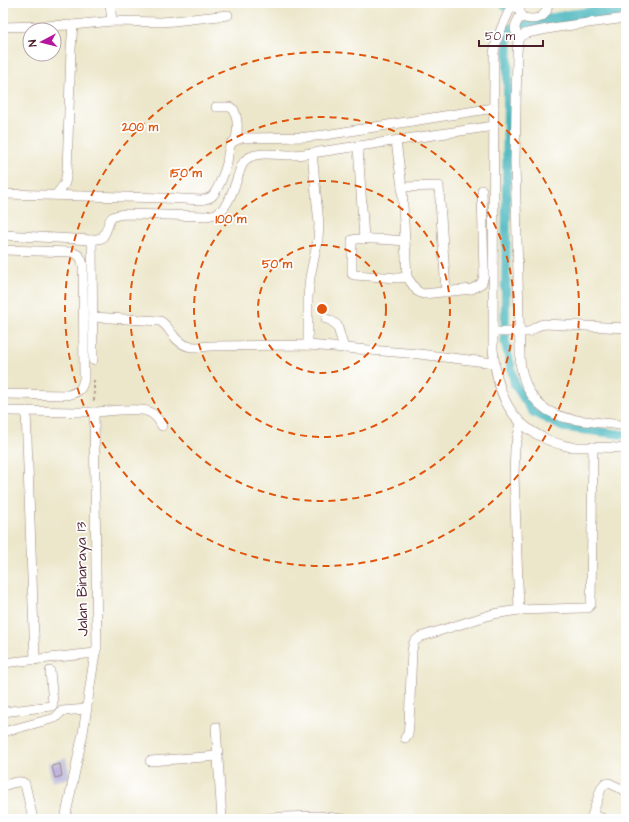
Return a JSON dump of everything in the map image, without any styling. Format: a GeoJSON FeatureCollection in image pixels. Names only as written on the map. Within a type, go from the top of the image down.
{"type":"FeatureCollection","features":[{"type":"Feature","properties":{"kind":"street"},"geometry":{"type":"LineString","coordinates":[[110,3],[112,21]]}},
{"type":"Feature","properties":{"kind":"street"},"geometry":{"type":"LineString","coordinates":[[520,17],[533,19],[539,18],[544,15],[548,3]]}},
{"type":"Feature","properties":{"kind":"street"},"geometry":{"type":"LineString","coordinates":[[520,36],[515,31],[515,26],[521,13],[519,8],[512,5],[495,44],[494,53],[496,332],[493,349],[494,363],[502,394],[512,414],[532,432],[552,442],[571,447],[610,447],[626,449]]}},
{"type":"Feature","properties":{"kind":"street"},"geometry":{"type":"LineString","coordinates":[[3,27],[73,25],[112,21],[161,22],[228,15]]}},
{"type":"Feature","properties":{"kind":"street"},"geometry":{"type":"LineString","coordinates":[[626,18],[558,27],[527,33],[520,36],[517,52],[515,162],[518,332],[521,368],[526,384],[533,397],[544,409],[558,416],[576,420],[626,426]]}},
{"type":"Feature","properties":{"kind":"street"},"geometry":{"type":"LineString","coordinates":[[56,195],[65,183],[67,171],[73,25]]}},
{"type":"Feature","properties":{"kind":"street"},"geometry":{"type":"LineString","coordinates":[[216,107],[230,107],[234,110],[237,120],[236,140]]}},
{"type":"Feature","properties":{"kind":"street"},"geometry":{"type":"LineString","coordinates":[[3,194],[202,200],[212,197],[216,192],[226,164],[229,148],[236,140],[242,138],[306,137],[324,135],[494,108]]}},
{"type":"Feature","properties":{"kind":"street"},"geometry":{"type":"LineString","coordinates":[[3,235],[92,240],[102,238],[106,232],[110,219],[118,214],[213,215],[224,207],[233,191],[244,161],[255,155],[293,155],[312,153],[494,126]]}},
{"type":"Feature","properties":{"kind":"street"},"geometry":{"type":"LineString","coordinates":[[396,141],[402,187],[407,277],[417,291],[423,294],[472,289],[482,282],[484,275],[482,190]]}},
{"type":"Feature","properties":{"kind":"street"},"geometry":{"type":"LineString","coordinates":[[358,146],[364,239]]}},
{"type":"Feature","properties":{"kind":"street"},"geometry":{"type":"LineString","coordinates":[[308,345],[308,298],[310,277],[318,239],[319,224],[312,153]]}},
{"type":"Feature","properties":{"kind":"street"},"geometry":{"type":"LineString","coordinates":[[402,187],[439,186],[446,292]]}},
{"type":"Feature","properties":{"kind":"street"},"geometry":{"type":"LineString","coordinates":[[404,241],[364,239],[352,240],[351,269],[352,274],[354,275],[398,278],[407,277]]}},
{"type":"Feature","properties":{"kind":"street"},"geometry":{"type":"LineString","coordinates":[[92,240],[93,360]]}},
{"type":"Feature","properties":{"kind":"street"},"geometry":{"type":"LineString","coordinates":[[3,250],[72,252],[79,255],[82,259],[84,379],[79,390],[68,395],[3,394]]}},
{"type":"Feature","properties":{"kind":"street"},"geometry":{"type":"LineString","coordinates":[[93,316],[160,321],[165,324],[176,340],[184,345],[195,348],[210,346],[308,345],[419,354],[494,363]]}},
{"type":"Feature","properties":{"kind":"street"},"geometry":{"type":"LineString","coordinates":[[326,319],[337,325],[344,348]]}},
{"type":"Feature","properties":{"kind":"street"},"geometry":{"type":"LineString","coordinates":[[496,332],[530,332],[540,324],[626,328]]}},
{"type":"Feature","properties":{"kind":"street"},"geometry":{"type":"LineString","coordinates":[[3,410],[94,412],[137,410],[153,414],[158,418],[162,426]]}},
{"type":"Feature","properties":{"kind":"street"},"geometry":{"type":"LineString","coordinates":[[26,411],[35,660]]}},
{"type":"Feature","properties":{"kind":"street","name":"Jalan Binaraya 13"},"geometry":{"type":"LineString","coordinates":[[3,663],[95,653],[97,647],[94,412]]}},
{"type":"Feature","properties":{"kind":"street"},"geometry":{"type":"LineString","coordinates":[[519,610],[514,475],[515,448],[521,423]]}},
{"type":"Feature","properties":{"kind":"street"},"geometry":{"type":"LineString","coordinates":[[405,738],[408,734],[409,724],[412,650],[414,642],[420,637],[493,614],[519,610],[588,608],[592,604],[593,447]]}},
{"type":"Feature","properties":{"kind":"street"},"geometry":{"type":"LineString","coordinates":[[64,819],[83,733],[95,653]]}},
{"type":"Feature","properties":{"kind":"street"},"geometry":{"type":"LineString","coordinates":[[50,671],[52,706]]}},
{"type":"Feature","properties":{"kind":"street"},"geometry":{"type":"LineString","coordinates":[[3,712],[52,706],[62,711],[87,709]]}},
{"type":"Feature","properties":{"kind":"street"},"geometry":{"type":"LineString","coordinates":[[3,732],[55,718],[62,711]]}},
{"type":"Feature","properties":{"kind":"street"},"geometry":{"type":"LineString","coordinates":[[216,727],[222,819]]}},
{"type":"Feature","properties":{"kind":"street"},"geometry":{"type":"LineString","coordinates":[[150,761],[218,756]]}},
{"type":"Feature","properties":{"kind":"street"},"geometry":{"type":"LineString","coordinates":[[3,786],[19,781],[25,784],[33,819]]}},
{"type":"Feature","properties":{"kind":"street"},"geometry":{"type":"LineString","coordinates":[[604,819],[592,817],[605,783],[609,783],[626,791]]}},
{"type":"Feature","properties":{"kind":"street"},"geometry":{"type":"LineString","coordinates":[[264,819],[283,816],[312,816],[343,819]]}},
{"type":"Feature","properties":{"kind":"path"},"geometry":{"type":"LineString","coordinates":[[94,375],[94,412]]}},
{"type":"Feature","properties":{"kind":"shaded area"},"geometry":{"type":"Polygon","coordinates":[[[66,758],[70,778],[52,782],[48,763],[66,758]]]}},
{"type":"Feature","properties":{"kind":"building"},"geometry":{"type":"Polygon","coordinates":[[[60,764],[62,776],[55,778],[52,766],[60,764]]]}},
{"type":"Feature","properties":{"kind":"waterway"},"geometry":{"type":"LineString","coordinates":[[522,28],[565,18],[626,10]]}},
{"type":"Feature","properties":{"kind":"waterway"},"geometry":{"type":"LineString","coordinates":[[507,32],[511,31]]}},
{"type":"Feature","properties":{"kind":"waterway"},"geometry":{"type":"LineString","coordinates":[[507,32],[505,341],[515,385],[533,412],[563,427],[626,435]]}}]}
